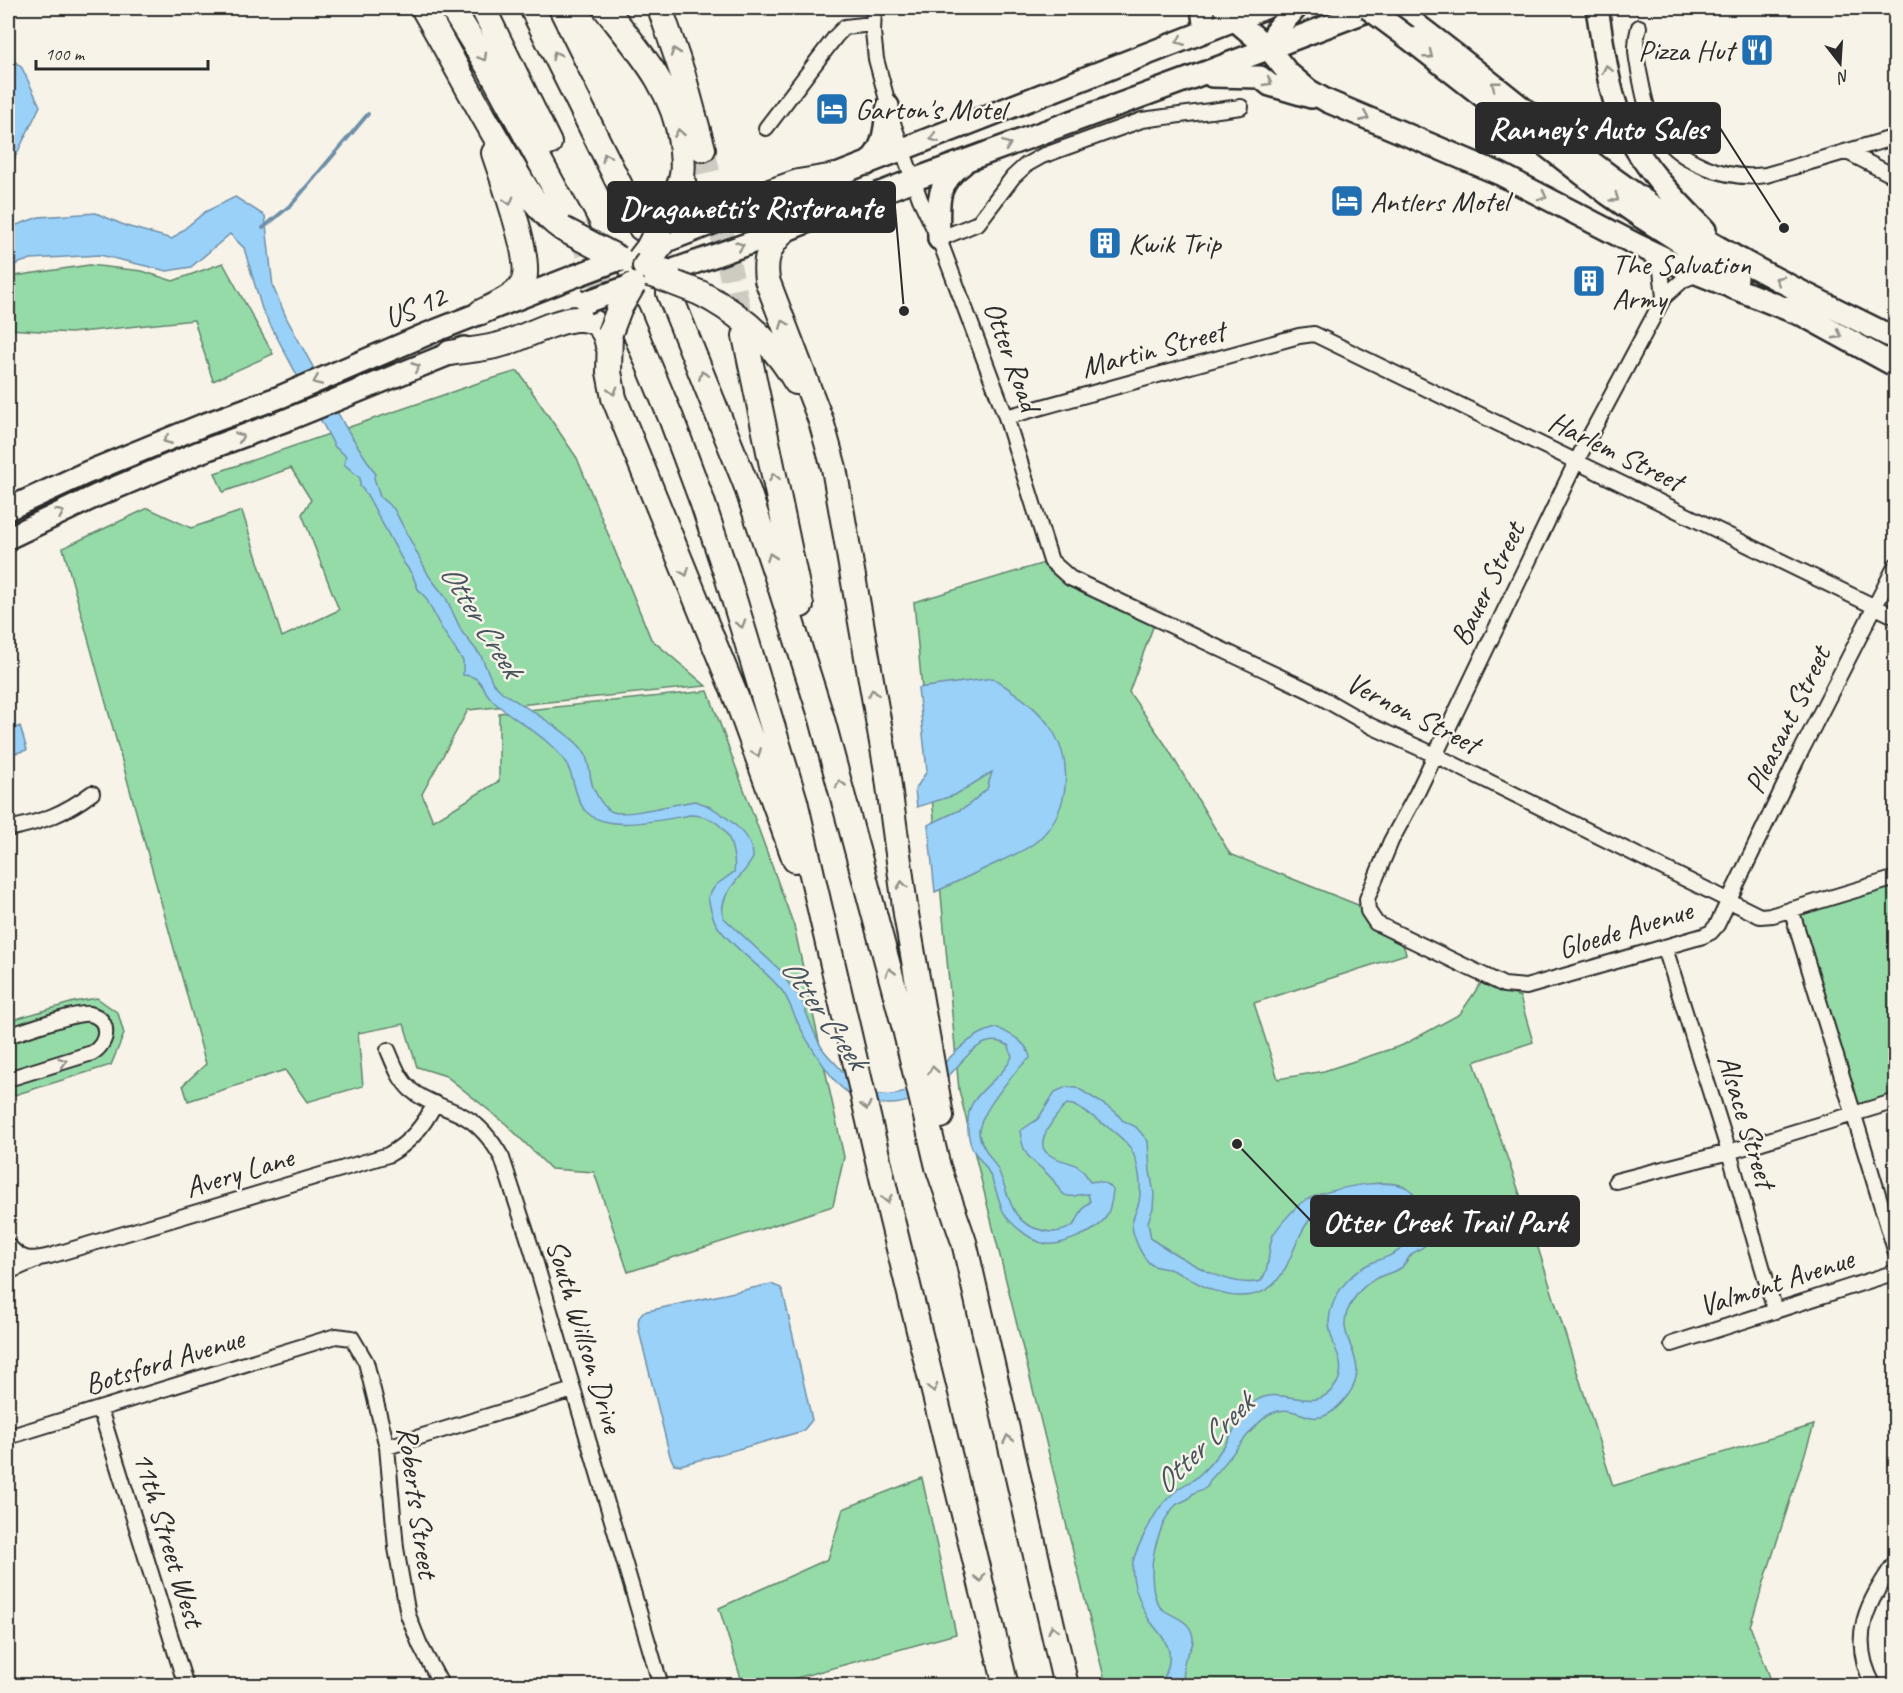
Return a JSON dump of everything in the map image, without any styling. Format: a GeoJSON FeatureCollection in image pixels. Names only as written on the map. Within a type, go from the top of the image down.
{"type":"FeatureCollection","features":[{"type":"Feature","properties":{"kind":"highway"},"geometry":{"type":"LineString","coordinates":[[423,8],[477,106],[537,205],[553,222],[700,293],[741,317],[765,339],[787,366],[796,382],[813,420],[840,499]]}},
{"type":"Feature","properties":{"kind":"highway"},"geometry":{"type":"LineString","coordinates":[[452,8],[497,81],[578,233]]}},
{"type":"Feature","properties":{"kind":"highway"},"geometry":{"type":"LineString","coordinates":[[483,8],[578,233]]}},
{"type":"Feature","properties":{"kind":"highway"},"geometry":{"type":"LineString","coordinates":[[532,8],[644,264],[745,482],[780,586],[915,1028],[944,1168],[964,1242],[1066,1686]]}},
{"type":"Feature","properties":{"kind":"highway"},"geometry":{"type":"LineString","coordinates":[[605,8],[653,70],[669,98],[680,137],[684,189],[689,202],[709,213],[798,182],[835,176]]}},
{"type":"Feature","properties":{"kind":"highway"},"geometry":{"type":"LineString","coordinates":[[660,8],[683,75],[703,149]]}},
{"type":"Feature","properties":{"kind":"highway"},"geometry":{"type":"LineString","coordinates":[[477,106],[509,198],[526,270],[524,281],[516,291],[482,312]]}},
{"type":"Feature","properties":{"kind":"highway"},"geometry":{"type":"LineString","coordinates":[[682,174],[644,264],[620,309],[609,372],[615,398],[767,778],[842,1008]]}},
{"type":"Feature","properties":{"kind":"highway"},"geometry":{"type":"LineString","coordinates":[[784,231],[772,243],[767,256],[767,280],[821,421],[834,468],[887,771],[906,914],[915,1028]]}},
{"type":"Feature","properties":{"kind":"highway"},"geometry":{"type":"LineString","coordinates":[[450,353],[507,343],[575,318],[589,319],[597,323],[605,333],[616,331]]}},
{"type":"Feature","properties":{"kind":"highway"},"geometry":{"type":"LineString","coordinates":[[616,331],[671,418],[727,576],[795,801],[842,1008],[1006,1686]]}},
{"type":"Feature","properties":{"kind":"highway"},"geometry":{"type":"LineString","coordinates":[[745,336],[806,626],[822,719]]}},
{"type":"Feature","properties":{"kind":"main road"},"geometry":{"type":"LineString","coordinates":[[1202,8],[1205,31]]}},
{"type":"Feature","properties":{"kind":"main road","name":"US 12"},"geometry":{"type":"LineString","coordinates":[[8,538],[96,496],[200,452],[586,302],[644,264],[835,176],[1205,31],[1229,13],[1265,8]]}},
{"type":"Feature","properties":{"kind":"main road"},"geometry":{"type":"LineString","coordinates":[[1268,48],[1277,29],[1296,8]]}},
{"type":"Feature","properties":{"kind":"main road"},"geometry":{"type":"LineString","coordinates":[[1368,8],[1415,33],[1670,218],[1729,255],[1896,339]]}},
{"type":"Feature","properties":{"kind":"main road","name":"US 12"},"geometry":{"type":"LineString","coordinates":[[8,509],[86,473],[203,425],[280,397],[482,312],[575,276],[644,264],[695,261],[784,231],[913,180],[1375,8]]}},
{"type":"Feature","properties":{"kind":"main road"},"geometry":{"type":"LineString","coordinates":[[1394,8],[1415,33],[1591,181],[1641,217],[1720,269],[1896,366]]}},
{"type":"Feature","properties":{"kind":"main road"},"geometry":{"type":"LineString","coordinates":[[1597,8],[1610,82],[1626,132],[1654,175],[1729,255]]}},
{"type":"Feature","properties":{"kind":"main road"},"geometry":{"type":"LineString","coordinates":[[1229,13],[1268,48],[1288,73],[1308,90],[1327,101],[1500,174],[1698,274],[1799,314]]}},
{"type":"Feature","properties":{"kind":"main road"},"geometry":{"type":"LineString","coordinates":[[1191,78],[1233,75],[1260,77],[1270,85],[1327,101]]}},
{"type":"Feature","properties":{"kind":"main road"},"geometry":{"type":"LineString","coordinates":[[867,164],[881,147],[888,106]]}},
{"type":"Feature","properties":{"kind":"main road"},"geometry":{"type":"LineString","coordinates":[[939,238],[940,195],[944,185],[949,176],[971,159]]}},
{"type":"Feature","properties":{"kind":"street","name":"Otter Road"},"geometry":{"type":"LineString","coordinates":[[874,8],[872,24],[876,59],[902,150],[939,238],[1006,417],[1051,561],[1070,578]]}},
{"type":"Feature","properties":{"kind":"street"},"geometry":{"type":"LineString","coordinates":[[766,128],[845,27],[872,24]]}},
{"type":"Feature","properties":{"kind":"street"},"geometry":{"type":"LineString","coordinates":[[1639,27],[1634,50],[1644,96],[1656,127],[1665,139],[1686,156],[1723,174],[1747,177],[1766,175],[1896,137]]}},
{"type":"Feature","properties":{"kind":"street"},"geometry":{"type":"LineString","coordinates":[[939,238],[978,223],[1012,177],[1026,165],[1042,156],[1142,120],[1241,107]]}},
{"type":"Feature","properties":{"kind":"street"},"geometry":{"type":"LineString","coordinates":[[1847,152],[1896,177]]}},
{"type":"Feature","properties":{"kind":"street"},"geometry":{"type":"LineString","coordinates":[[1645,249],[1661,270],[1664,297]]}},
{"type":"Feature","properties":{"kind":"street","name":"Bauer Street"},"geometry":{"type":"LineString","coordinates":[[1526,987],[1504,985],[1376,923],[1368,911],[1367,899],[1390,841],[1435,755],[1576,462],[1664,297],[1683,280],[1698,274]]}},
{"type":"Feature","properties":{"kind":"street","name":"Martin Street"},"geometry":{"type":"LineString","coordinates":[[1006,417],[1299,336],[1314,334]]}},
{"type":"Feature","properties":{"kind":"street","name":"Harlem Street"},"geometry":{"type":"LineString","coordinates":[[1314,334],[1896,617]]}},
{"type":"Feature","properties":{"kind":"street","name":"Pleasant Street"},"geometry":{"type":"LineString","coordinates":[[1730,901],[1797,759],[1896,564]]}},
{"type":"Feature","properties":{"kind":"street","name":"Vernon Street"},"geometry":{"type":"LineString","coordinates":[[1070,578],[1310,692],[1371,726],[1435,755],[1730,901]]}},
{"type":"Feature","properties":{"kind":"street"},"geometry":{"type":"LineString","coordinates":[[8,829],[62,813],[92,793]]}},
{"type":"Feature","properties":{"kind":"street","name":"Gloede Avenue"},"geometry":{"type":"LineString","coordinates":[[1526,987],[1665,948],[1711,932],[1730,901],[1760,916],[1766,916],[1896,878]]}},
{"type":"Feature","properties":{"kind":"street"},"geometry":{"type":"LineString","coordinates":[[1791,909],[1896,1253]]}},
{"type":"Feature","properties":{"kind":"street","name":"Alsace Street"},"geometry":{"type":"LineString","coordinates":[[1665,948],[1729,1152],[1775,1311]]}},
{"type":"Feature","properties":{"kind":"street"},"geometry":{"type":"LineString","coordinates":[[8,1036],[81,1014],[96,1017],[103,1024],[106,1033],[105,1041],[92,1053],[8,1079]]}},
{"type":"Feature","properties":{"kind":"street","name":"South Willson Drive"},"geometry":{"type":"LineString","coordinates":[[388,1050],[403,1080],[420,1096],[466,1117],[481,1129],[502,1158],[532,1250],[662,1686]]}},
{"type":"Feature","properties":{"kind":"street"},"geometry":{"type":"LineString","coordinates":[[1616,1181],[1729,1152],[1896,1101]]}},
{"type":"Feature","properties":{"kind":"street","name":"Avery Lane"},"geometry":{"type":"LineString","coordinates":[[8,1272],[36,1259],[388,1155],[410,1140],[421,1128],[435,1103]]}},
{"type":"Feature","properties":{"kind":"street","name":"Avery Lane"},"geometry":{"type":"LineString","coordinates":[[12,1250],[26,1259],[36,1259]]}},
{"type":"Feature","properties":{"kind":"street","name":"Valmont Avenue"},"geometry":{"type":"LineString","coordinates":[[1672,1344],[1896,1272]]}},
{"type":"Feature","properties":{"kind":"street","name":"Botsford Avenue"},"geometry":{"type":"LineString","coordinates":[[8,1437],[336,1336]]}},
{"type":"Feature","properties":{"kind":"street","name":"Roberts Street"},"geometry":{"type":"LineString","coordinates":[[336,1336],[352,1338],[366,1362],[387,1447],[396,1548],[408,1615],[420,1645],[442,1686]]}},
{"type":"Feature","properties":{"kind":"street"},"geometry":{"type":"LineString","coordinates":[[387,1447],[573,1390]]}},
{"type":"Feature","properties":{"kind":"street","name":"11th Street West"},"geometry":{"type":"LineString","coordinates":[[100,1409],[186,1686]]}},
{"type":"Feature","properties":{"kind":"street"},"geometry":{"type":"LineString","coordinates":[[1875,1686],[1866,1668],[1863,1655],[1863,1622],[1871,1598],[1896,1561]]}},
{"type":"Feature","properties":{"kind":"green space"},"geometry":{"type":"Polygon","coordinates":[[[223,263],[273,354],[213,381],[194,320],[71,333],[8,329],[8,277],[89,265],[142,271],[173,281],[223,263]]]}},
{"type":"Feature","properties":{"kind":"green space"},"geometry":{"type":"Polygon","coordinates":[[[518,371],[577,458],[651,639],[706,686],[468,710],[422,794],[433,821],[499,781],[499,713],[708,691],[794,926],[844,1157],[833,1206],[628,1272],[594,1172],[551,1169],[506,1124],[446,1076],[417,1067],[404,1024],[358,1033],[363,1086],[307,1102],[285,1070],[188,1101],[183,1085],[206,1064],[63,548],[148,508],[191,528],[242,511],[282,637],[339,610],[302,514],[311,500],[291,468],[223,492],[215,473],[518,371]]]}},
{"type":"Feature","properties":{"kind":"green space"},"geometry":{"type":"Polygon","coordinates":[[[1051,561],[1156,619],[1129,692],[1167,747],[1230,854],[1363,907],[1402,941],[1406,954],[1254,1003],[1278,1079],[1324,1071],[1403,1045],[1460,1014],[1481,983],[1520,997],[1533,1042],[1474,1062],[1534,1235],[1613,1486],[1814,1425],[1750,1626],[1773,1685],[1106,1685],[959,1090],[914,602],[1051,561]]]}},
{"type":"Feature","properties":{"kind":"green space"},"geometry":{"type":"Polygon","coordinates":[[[1895,878],[1895,1101],[1853,1114],[1791,909],[1895,878]]]}},
{"type":"Feature","properties":{"kind":"green space"},"geometry":{"type":"Polygon","coordinates":[[[97,998],[118,1013],[124,1034],[111,1065],[8,1097],[8,1021],[74,1002],[97,998]]]}},
{"type":"Feature","properties":{"kind":"green space"},"geometry":{"type":"Polygon","coordinates":[[[922,1478],[956,1634],[771,1685],[743,1685],[719,1608],[828,1559],[843,1509],[922,1478]]]}},
{"type":"Feature","properties":{"kind":"water"},"geometry":{"type":"Polygon","coordinates":[[[8,55],[22,68],[40,106],[8,172],[8,55]]]}},
{"type":"Feature","properties":{"kind":"water"},"geometry":{"type":"Polygon","coordinates":[[[235,197],[265,216],[273,287],[287,319],[345,426],[375,473],[374,478],[380,497],[394,509],[429,576],[446,598],[462,632],[481,656],[493,683],[502,692],[570,737],[578,745],[586,756],[595,791],[601,802],[613,812],[629,813],[695,801],[723,815],[741,831],[752,849],[753,858],[727,894],[723,910],[724,918],[781,971],[802,1001],[822,1048],[847,1076],[868,1091],[879,1095],[902,1093],[928,1078],[960,1048],[978,1035],[998,1028],[1003,1030],[1023,1043],[1030,1058],[1007,1082],[991,1104],[980,1125],[979,1133],[984,1148],[998,1170],[1012,1206],[1022,1221],[1044,1231],[1064,1230],[1075,1224],[1085,1206],[1090,1202],[1088,1194],[1070,1196],[1061,1192],[1047,1173],[1027,1155],[1020,1131],[1038,1119],[1055,1092],[1066,1087],[1076,1087],[1116,1112],[1122,1120],[1136,1127],[1148,1141],[1154,1194],[1153,1208],[1148,1222],[1151,1239],[1204,1270],[1233,1281],[1261,1281],[1268,1265],[1274,1234],[1294,1209],[1310,1198],[1339,1189],[1388,1183],[1401,1185],[1414,1194],[1428,1224],[1428,1239],[1426,1244],[1412,1254],[1401,1268],[1366,1285],[1350,1306],[1345,1322],[1346,1332],[1356,1361],[1357,1372],[1355,1383],[1348,1395],[1326,1415],[1308,1416],[1283,1410],[1272,1413],[1249,1433],[1210,1480],[1208,1486],[1176,1505],[1162,1526],[1152,1562],[1155,1595],[1161,1608],[1189,1627],[1193,1638],[1192,1647],[1185,1659],[1181,1685],[1161,1685],[1168,1665],[1168,1647],[1145,1612],[1136,1591],[1132,1569],[1134,1557],[1141,1542],[1161,1506],[1178,1489],[1195,1479],[1208,1466],[1253,1403],[1263,1397],[1274,1395],[1308,1400],[1328,1394],[1337,1383],[1341,1371],[1329,1326],[1330,1313],[1337,1295],[1348,1279],[1363,1267],[1402,1248],[1411,1229],[1409,1216],[1400,1205],[1393,1202],[1364,1199],[1336,1202],[1316,1213],[1304,1228],[1277,1281],[1262,1292],[1239,1296],[1224,1294],[1148,1262],[1138,1246],[1132,1229],[1139,1202],[1140,1183],[1132,1151],[1114,1132],[1073,1105],[1067,1104],[1048,1128],[1043,1148],[1053,1157],[1080,1168],[1090,1182],[1103,1183],[1113,1190],[1108,1213],[1101,1224],[1090,1232],[1055,1244],[1035,1240],[1010,1221],[1003,1211],[987,1170],[973,1150],[968,1128],[969,1111],[975,1099],[1003,1070],[1012,1057],[1009,1046],[998,1042],[988,1042],[979,1046],[940,1084],[908,1101],[893,1104],[875,1103],[858,1098],[843,1089],[832,1077],[802,1032],[783,992],[768,975],[741,952],[714,920],[708,897],[716,885],[735,869],[730,840],[723,828],[706,817],[691,815],[648,822],[616,823],[602,821],[590,815],[579,801],[569,768],[551,745],[495,703],[479,681],[463,675],[463,661],[440,626],[426,598],[418,589],[412,574],[360,486],[360,478],[344,464],[346,456],[335,447],[262,309],[244,248],[230,234],[191,267],[167,271],[100,255],[31,259],[8,267],[8,228],[39,217],[96,213],[126,226],[172,239],[205,212],[235,197]]]}},
{"type":"Feature","properties":{"kind":"water"},"geometry":{"type":"Polygon","coordinates":[[[993,678],[1035,709],[1049,724],[1064,761],[1065,790],[1056,818],[1037,841],[1020,852],[935,892],[928,825],[966,807],[987,789],[992,772],[955,795],[917,807],[915,790],[927,771],[918,688],[993,678]]]}},
{"type":"Feature","properties":{"kind":"water"},"geometry":{"type":"Polygon","coordinates":[[[20,726],[27,750],[12,754],[8,731],[20,726]]]}},
{"type":"Feature","properties":{"kind":"water"},"geometry":{"type":"Polygon","coordinates":[[[771,1284],[781,1288],[783,1292],[812,1420],[803,1431],[681,1465],[674,1464],[670,1456],[639,1332],[638,1321],[641,1315],[643,1312],[771,1284]]]}},
{"type":"Feature","properties":{"kind":"waterway"},"geometry":{"type":"LineString","coordinates":[[263,228],[292,204],[368,114]]}},
{"type":"Feature","properties":{"kind":"tunnel"},"geometry":{"type":"LineString","coordinates":[[703,149],[744,333]]}},
{"type":"Feature","properties":{"kind":"tunnel"},"geometry":{"type":"LineString","coordinates":[[578,231],[614,314]]}},
{"type":"Feature","properties":{"kind":"place","name":"Pizza Hut"},"geometry":{"type":"Point","coordinates":[1757,50]}},
{"type":"Feature","properties":{"kind":"place","name":"Garton's Motel"},"geometry":{"type":"Point","coordinates":[832,109]}},
{"type":"Feature","properties":{"kind":"place","name":"Antlers Motel"},"geometry":{"type":"Point","coordinates":[1347,201]}},
{"type":"Feature","properties":{"kind":"place","name":"Ranney's Auto Sales"},"geometry":{"type":"Point","coordinates":[1784,228]}},
{"type":"Feature","properties":{"kind":"place","name":"Kwik Trip"},"geometry":{"type":"Point","coordinates":[1105,243]}},
{"type":"Feature","properties":{"kind":"place","name":"The Salvation Army"},"geometry":{"type":"Point","coordinates":[1589,281]}},
{"type":"Feature","properties":{"kind":"place","name":"Draganetti's Ristorante"},"geometry":{"type":"Point","coordinates":[904,311]}},
{"type":"Feature","properties":{"kind":"place","name":"Otter Creek Trail Park"},"geometry":{"type":"Point","coordinates":[1237,1144]}},
{"type":"Feature","properties":{"kind":"water label","name":"Otter Creek"},"geometry":{"type":"Point","coordinates":[482,620]}},
{"type":"Feature","properties":{"kind":"water label","name":"Otter Creek"},"geometry":{"type":"Point","coordinates":[825,1013]}},
{"type":"Feature","properties":{"kind":"water label","name":"Otter Creek"},"geometry":{"type":"Point","coordinates":[1203,1443]}}]}
